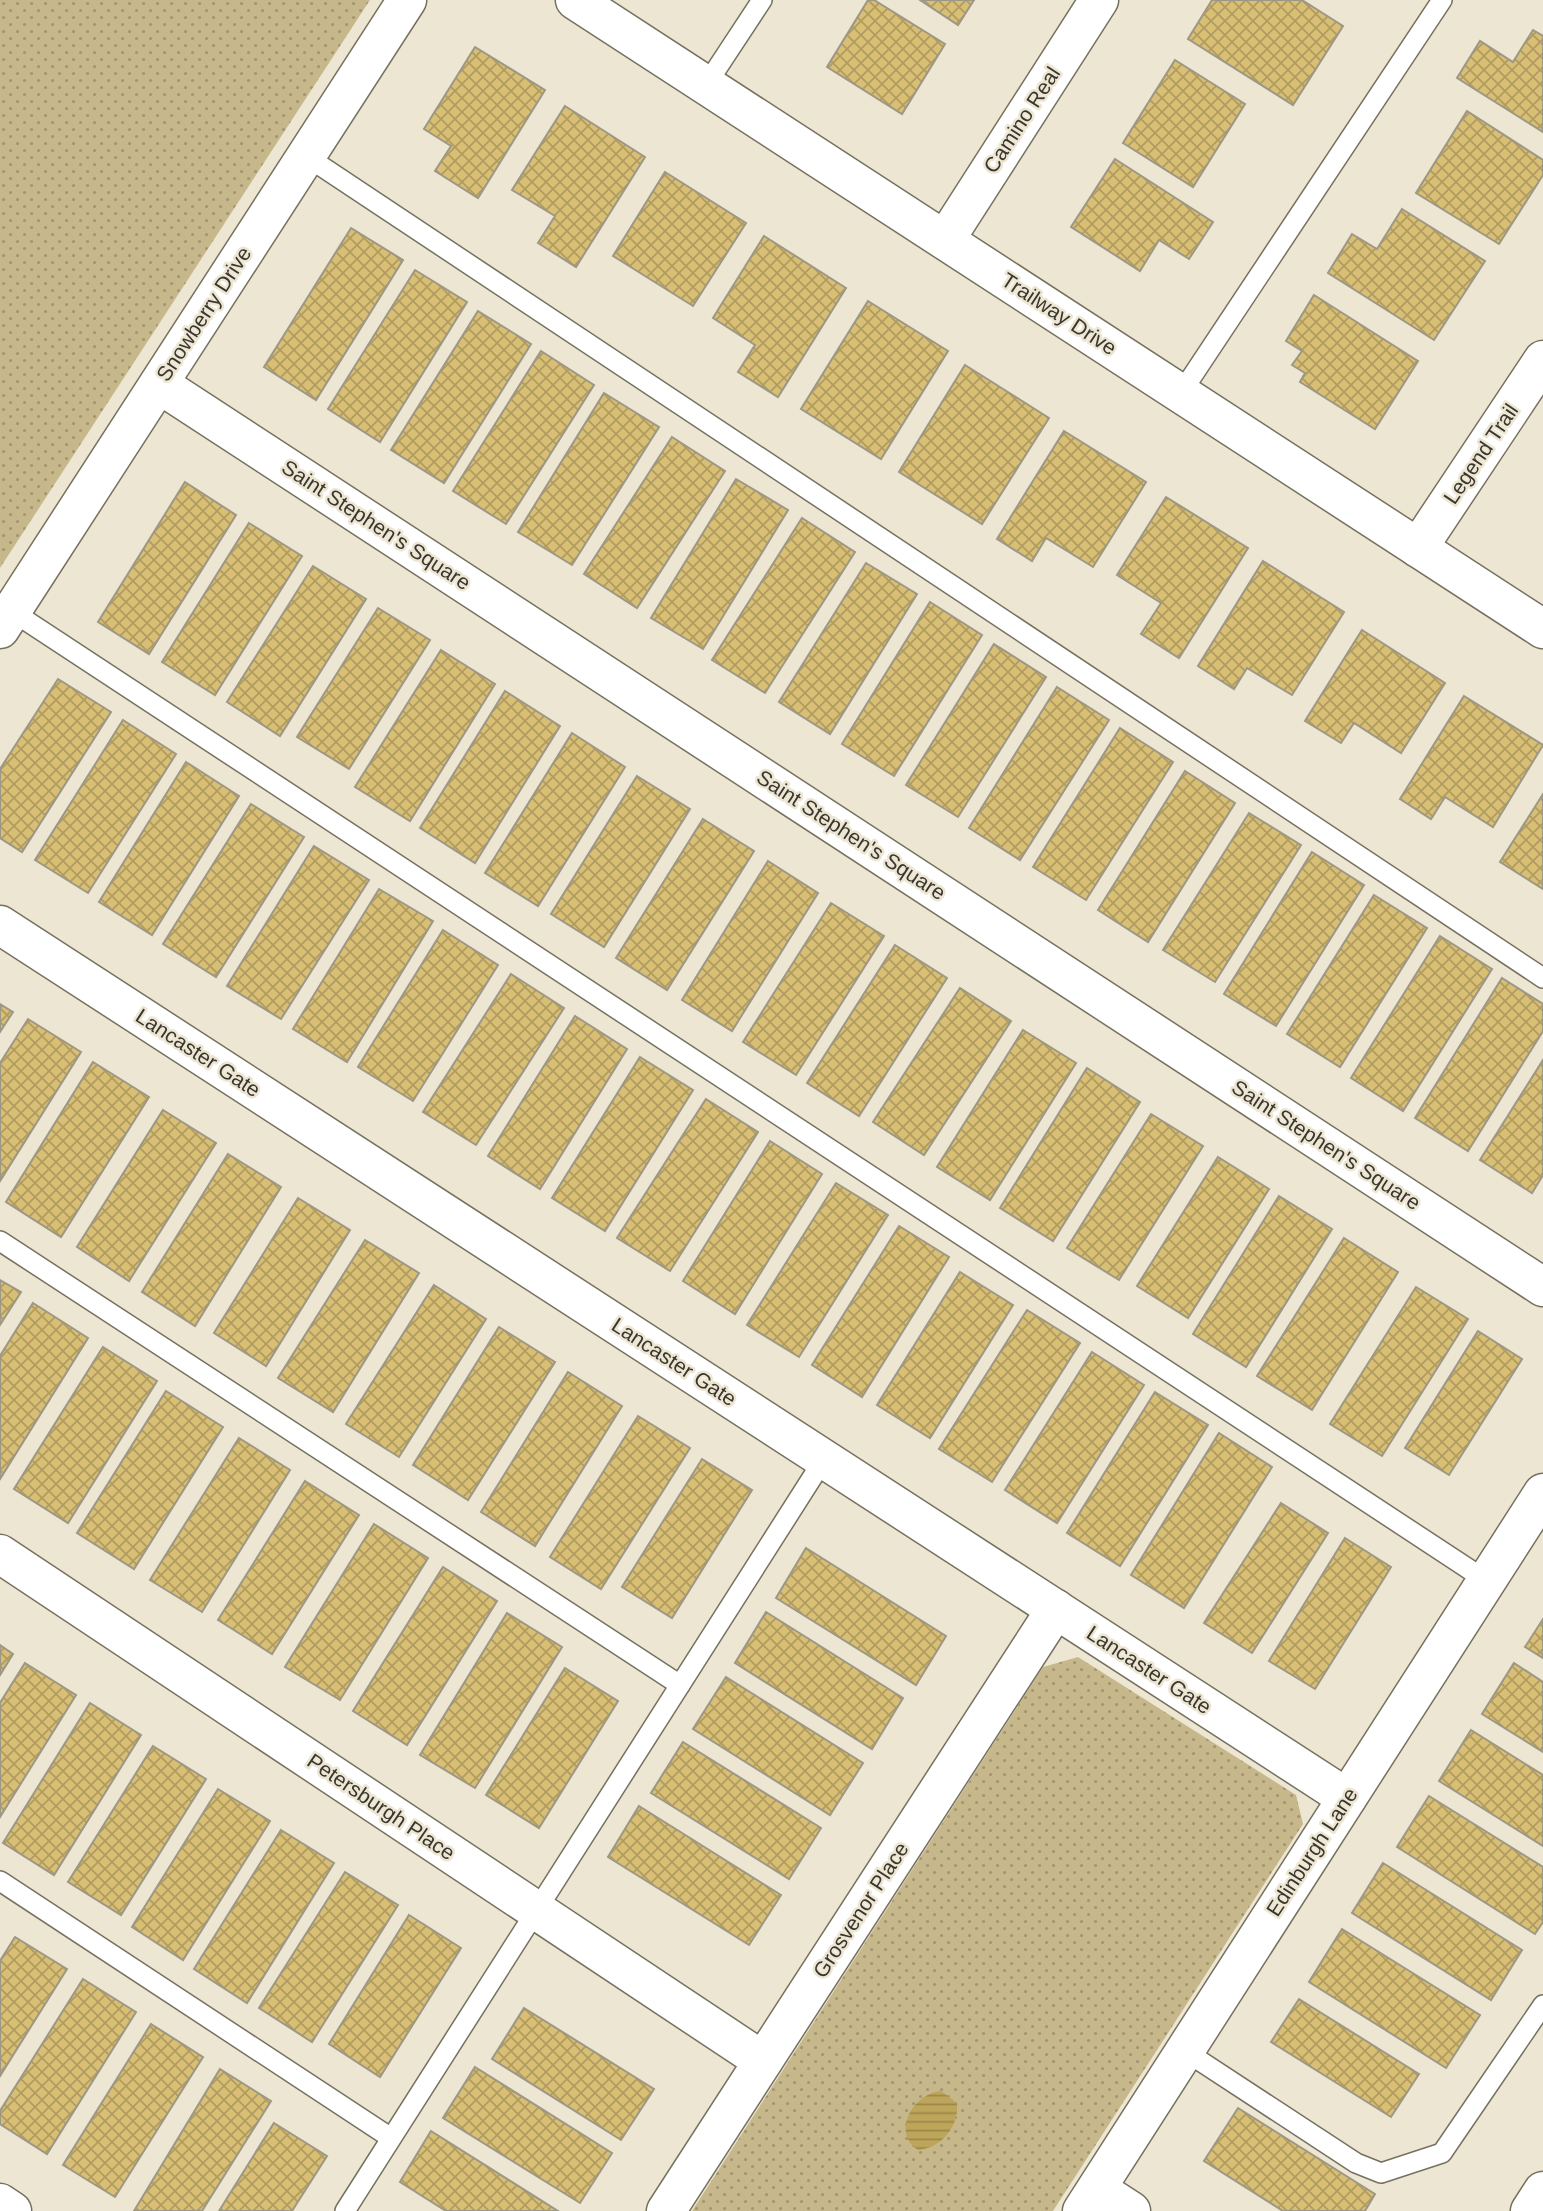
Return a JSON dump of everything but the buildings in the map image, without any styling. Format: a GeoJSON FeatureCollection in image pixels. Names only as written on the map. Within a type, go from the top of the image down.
{"type":"FeatureCollection","features":[{"type":"Feature","properties":{"kind":"street","name":"Snowberry Drive"},"geometry":{"type":"LineString","coordinates":[[4,615],[159,384],[407,0]]}},
{"type":"Feature","properties":{"kind":"street","name":"Trailway Drive"},"geometry":{"type":"LineString","coordinates":[[575,0],[1543,629]]}},
{"type":"Feature","properties":{"kind":"street","name":"Camino Real"},"geometry":{"type":"LineString","coordinates":[[945,240],[1099,0]]}},
{"type":"Feature","properties":{"kind":"street","name":"Legend Trail"},"geometry":{"type":"LineString","coordinates":[[1418,548],[1543,360]]}},
{"type":"Feature","properties":{"kind":"street","name":"Saint Stephen's Square"},"geometry":{"type":"LineString","coordinates":[[159,384],[1543,1287]]}},
{"type":"Feature","properties":{"kind":"street","name":"Lancaster Gate"},"geometry":{"type":"LineString","coordinates":[[0,925],[1347,1798]]}},
{"type":"Feature","properties":{"kind":"street","name":"Edinburgh Lane"},"geometry":{"type":"LineString","coordinates":[[1090,2200],[1543,1493]]}},
{"type":"Feature","properties":{"kind":"street","name":"Petersburgh Place"},"geometry":{"type":"LineString","coordinates":[[0,1555],[763,2061]]}},
{"type":"Feature","properties":{"kind":"street","name":"Grosvenor Place"},"geometry":{"type":"LineString","coordinates":[[666,2211],[1056,1609]]}},
{"type":"Feature","properties":{"kind":"street"},"geometry":{"type":"LineString","coordinates":[[1530,2211],[1543,2191]]}},
{"type":"Feature","properties":{"kind":"street"},"geometry":{"type":"LineString","coordinates":[[1090,2200],[1131,2211]]}},
{"type":"Feature","properties":{"kind":"street"},"geometry":{"type":"LineString","coordinates":[[0,2203],[12,2211]]}},
{"type":"Feature","properties":{"kind":"lane"},"geometry":{"type":"LineString","coordinates":[[706,85],[762,0]]}},
{"type":"Feature","properties":{"kind":"lane"},"geometry":{"type":"LineString","coordinates":[[1181,393],[1442,0]]}},
{"type":"Feature","properties":{"kind":"lane"},"geometry":{"type":"LineString","coordinates":[[306,156],[1543,978]]}},
{"type":"Feature","properties":{"kind":"lane"},"geometry":{"type":"LineString","coordinates":[[4,615],[1487,1581]]}},
{"type":"Feature","properties":{"kind":"lane"},"geometry":{"type":"LineString","coordinates":[[0,1241],[680,1685]]}},
{"type":"Feature","properties":{"kind":"lane"},"geometry":{"type":"LineString","coordinates":[[345,2211],[824,1459]]}},
{"type":"Feature","properties":{"kind":"lane"},"geometry":{"type":"LineString","coordinates":[[0,1881],[391,2138]]}},
{"type":"Feature","properties":{"kind":"lane"},"geometry":{"type":"LineString","coordinates":[[1185,2051],[1356,2163],[1381,2173],[1412,2165],[1442,2152],[1543,2005]]}},
{"type":"Feature","properties":{"kind":"shaded area"},"geometry":{"type":"Polygon","coordinates":[[[0,0],[370,0],[0,568],[0,0]]]}},
{"type":"Feature","properties":{"kind":"shaded area"},"geometry":{"type":"Polygon","coordinates":[[[1078,1657],[1296,1795],[1303,1824],[1053,2211],[692,2211],[1043,1667],[1078,1657]]]}},
{"type":"Feature","properties":{"kind":"shaded area"},"geometry":{"type":"Polygon","coordinates":[[[941,2091],[957,2103],[955,2120],[941,2140],[918,2150],[906,2133],[909,2115],[922,2099],[941,2091]]]}}]}
